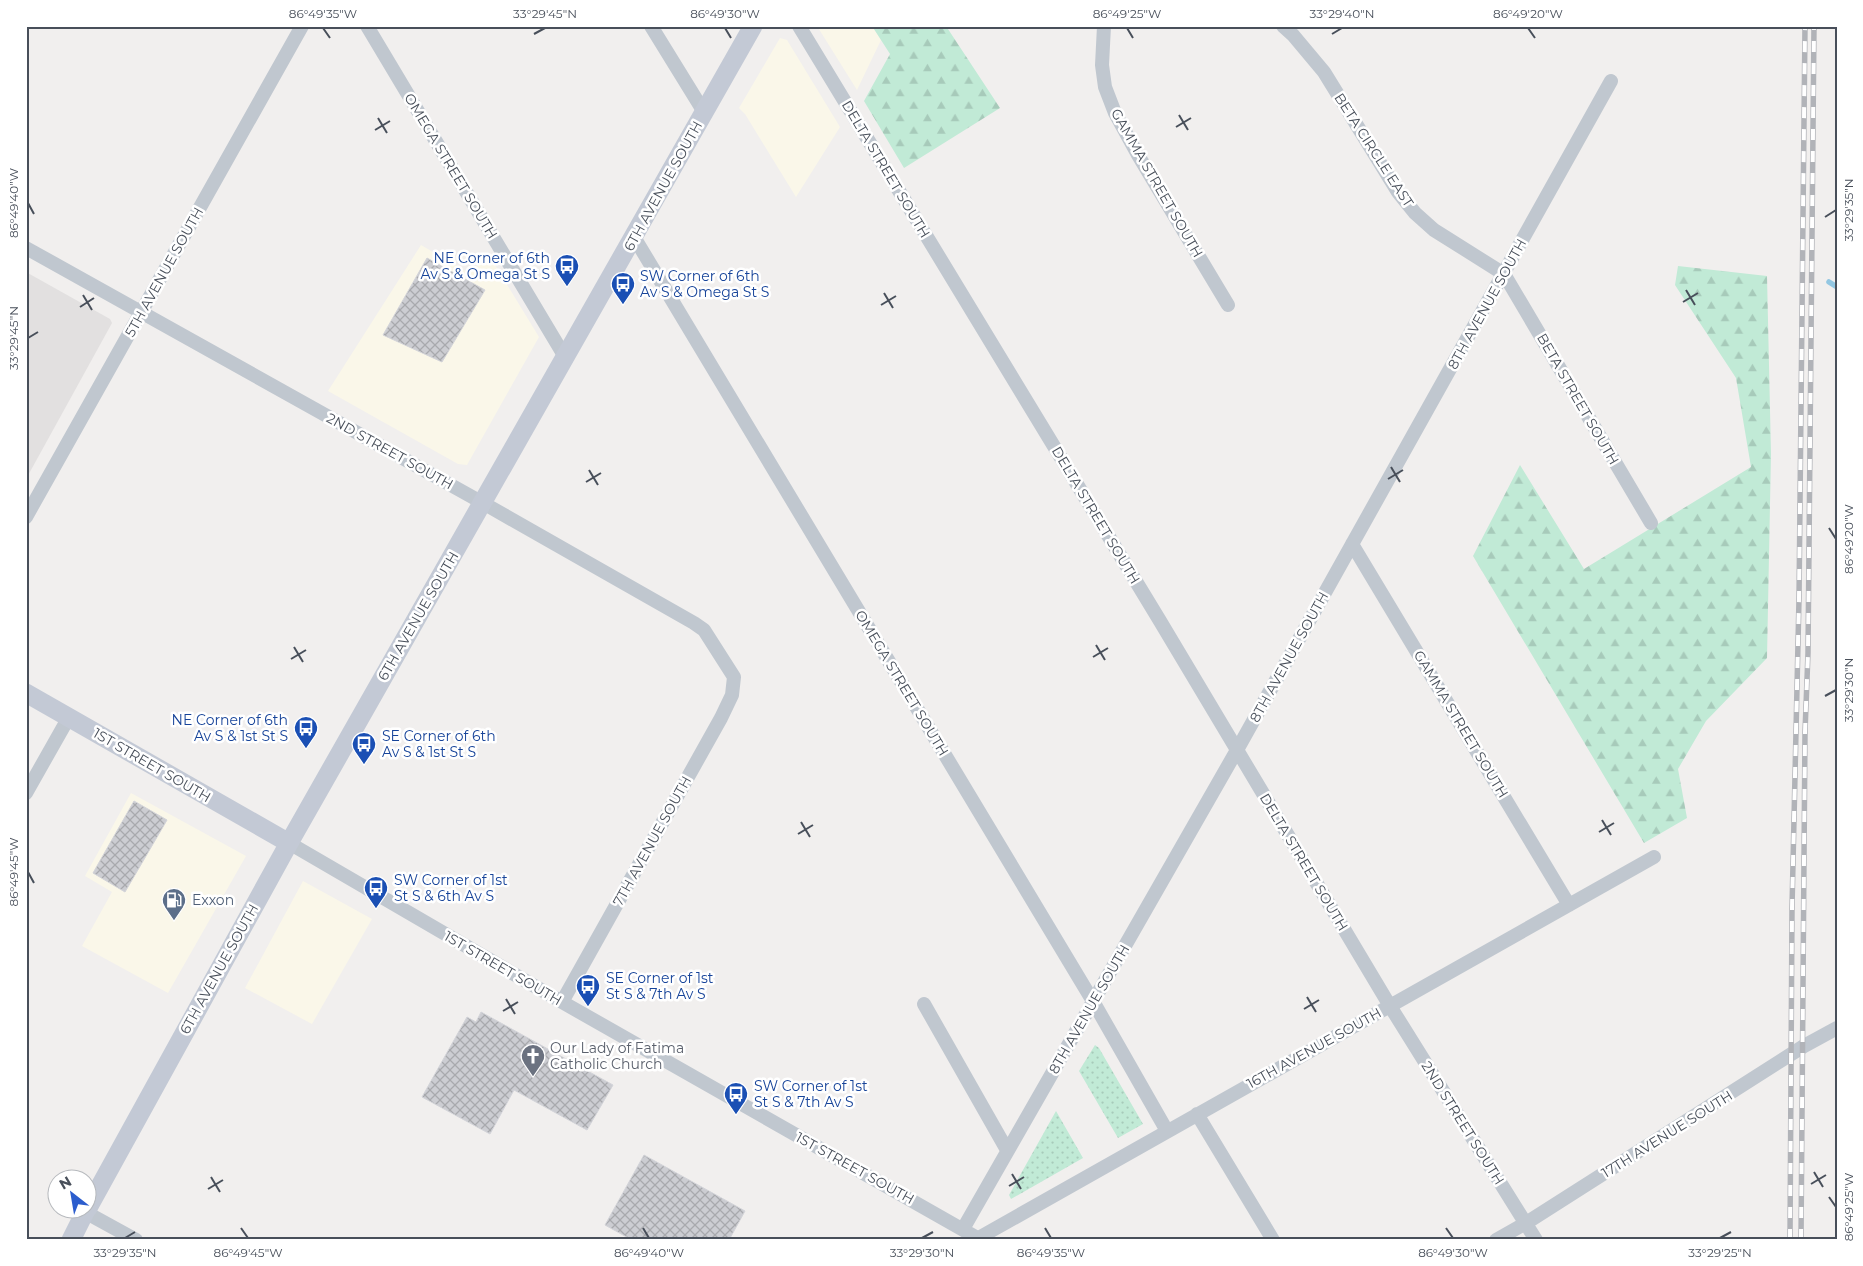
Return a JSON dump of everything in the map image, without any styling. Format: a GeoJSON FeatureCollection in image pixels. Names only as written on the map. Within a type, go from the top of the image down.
{"type":"FeatureCollection","features":[{"type":"Feature","properties":{"kind":"main road","name":"6TH AVENUE SOUTH"},"geometry":{"type":"LineString","coordinates":[[98,1189],[289,843],[752,26]]}},
{"type":"Feature","properties":{"kind":"main road","name":"1ST STREET SOUTH"},"geometry":{"type":"LineString","coordinates":[[26,693],[289,843]]}},
{"type":"Feature","properties":{"kind":"main road","name":"6TH AVENUE SOUTH"},"geometry":{"type":"LineString","coordinates":[[71,1240],[82,1218]]}},
{"type":"Feature","properties":{"kind":"street","name":"5TH AVENUE SOUTH"},"geometry":{"type":"LineString","coordinates":[[26,518],[302,26]]}},
{"type":"Feature","properties":{"kind":"street","name":"OMEGA STREET SOUTH"},"geometry":{"type":"LineString","coordinates":[[367,26],[565,357]]}},
{"type":"Feature","properties":{"kind":"street"},"geometry":{"type":"LineString","coordinates":[[651,26],[704,112]]}},
{"type":"Feature","properties":{"kind":"street","name":"DELTA STREET SOUTH"},"geometry":{"type":"LineString","coordinates":[[799,26],[1390,1006]]}},
{"type":"Feature","properties":{"kind":"street","name":"GAMMA STREET SOUTH"},"geometry":{"type":"LineString","coordinates":[[1104,26],[1102,65],[1105,87],[1115,113],[1228,305]]}},
{"type":"Feature","properties":{"kind":"street","name":"BETA CIRCLE EAST"},"geometry":{"type":"LineString","coordinates":[[1283,26],[1294,35],[1324,72],[1398,192],[1414,213],[1434,230],[1504,274]]}},
{"type":"Feature","properties":{"kind":"street","name":"8TH AVENUE SOUTH"},"geometry":{"type":"LineString","coordinates":[[963,1229],[1237,750],[1611,82]]}},
{"type":"Feature","properties":{"kind":"street","name":"OMEGA STREET SOUTH"},"geometry":{"type":"LineString","coordinates":[[634,236],[1094,1003],[1167,1131]]}},
{"type":"Feature","properties":{"kind":"street","name":"2ND STREET SOUTH"},"geometry":{"type":"LineString","coordinates":[[26,248],[694,623],[704,630],[734,677]]}},
{"type":"Feature","properties":{"kind":"street","name":"BETA STREET SOUTH"},"geometry":{"type":"LineString","coordinates":[[1504,274],[1651,523]]}},
{"type":"Feature","properties":{"kind":"street","name":"GAMMA STREET SOUTH"},"geometry":{"type":"LineString","coordinates":[[1352,544],[1569,905]]}},
{"type":"Feature","properties":{"kind":"street","name":"7TH AVENUE SOUTH"},"geometry":{"type":"LineString","coordinates":[[562,1002],[721,718],[732,695],[734,677]]}},
{"type":"Feature","properties":{"kind":"street"},"geometry":{"type":"LineString","coordinates":[[26,794],[68,718]]}},
{"type":"Feature","properties":{"kind":"street","name":"1ST STREET SOUTH"},"geometry":{"type":"LineString","coordinates":[[289,843],[562,1002],[978,1239]]}},
{"type":"Feature","properties":{"kind":"street","name":"16TH AVENUE SOUTH"},"geometry":{"type":"LineString","coordinates":[[978,1239],[1654,856]]}},
{"type":"Feature","properties":{"kind":"street"},"geometry":{"type":"LineString","coordinates":[[924,1004],[1007,1150]]}},
{"type":"Feature","properties":{"kind":"street","name":"2ND STREET SOUTH"},"geometry":{"type":"LineString","coordinates":[[1390,1006],[1536,1240]]}},
{"type":"Feature","properties":{"kind":"street","name":"17TH AVENUE SOUTH"},"geometry":{"type":"LineString","coordinates":[[1496,1240],[1526,1224],[1804,1046],[1837,1028]]}},
{"type":"Feature","properties":{"kind":"street"},"geometry":{"type":"LineString","coordinates":[[1198,1114],[1273,1240]]}},
{"type":"Feature","properties":{"kind":"street"},"geometry":{"type":"LineString","coordinates":[[98,1216],[136,1240]]}},
{"type":"Feature","properties":{"kind":"shaded area"},"geometry":{"type":"Polygon","coordinates":[[[817,26],[872,26],[881,40],[857,90],[817,26]]]}},
{"type":"Feature","properties":{"kind":"shaded area"},"geometry":{"type":"Polygon","coordinates":[[[780,38],[787,40],[840,127],[796,197],[745,114],[739,108],[780,38]]]}},
{"type":"Feature","properties":{"kind":"shaded area"},"geometry":{"type":"Polygon","coordinates":[[[421,245],[469,273],[489,255],[539,337],[467,465],[458,464],[328,391],[421,245]]]}},
{"type":"Feature","properties":{"kind":"shaded area"},"geometry":{"type":"Polygon","coordinates":[[[26,272],[110,319],[112,323],[26,479],[26,272]]]}},
{"type":"Feature","properties":{"kind":"shaded area"},"geometry":{"type":"Polygon","coordinates":[[[131,793],[246,856],[168,993],[82,946],[112,892],[85,876],[131,793]]]}},
{"type":"Feature","properties":{"kind":"shaded area"},"geometry":{"type":"Polygon","coordinates":[[[303,881],[372,919],[312,1024],[245,988],[303,881]]]}},
{"type":"Feature","properties":{"kind":"green space"},"geometry":{"type":"Polygon","coordinates":[[[872,26],[946,26],[1000,108],[904,168],[864,101],[890,54],[872,26]]]}},
{"type":"Feature","properties":{"kind":"green space"},"geometry":{"type":"Polygon","coordinates":[[[1678,266],[1767,276],[1771,454],[1767,658],[1706,721],[1678,769],[1687,818],[1644,843],[1473,556],[1520,465],[1584,569],[1751,467],[1736,378],[1675,285],[1678,266]]]}},
{"type":"Feature","properties":{"kind":"green space"},"geometry":{"type":"Polygon","coordinates":[[[1095,1045],[1099,1048],[1143,1124],[1118,1138],[1079,1071],[1095,1045]]]}},
{"type":"Feature","properties":{"kind":"green space"},"geometry":{"type":"Polygon","coordinates":[[[1056,1111],[1083,1158],[1011,1199],[1009,1195],[1056,1111]]]}},
{"type":"Feature","properties":{"kind":"building"},"geometry":{"type":"Polygon","coordinates":[[[427,258],[485,290],[442,362],[383,335],[427,258]]]}},
{"type":"Feature","properties":{"kind":"building"},"geometry":{"type":"Polygon","coordinates":[[[134,801],[167,820],[125,892],[93,873],[134,801]]]}},
{"type":"Feature","properties":{"kind":"building"},"geometry":{"type":"Polygon","coordinates":[[[481,1012],[613,1085],[587,1130],[514,1090],[490,1134],[422,1097],[467,1017],[476,1022],[481,1012]]]}},
{"type":"Feature","properties":{"kind":"building"},"geometry":{"type":"Polygon","coordinates":[[[644,1155],[745,1211],[729,1240],[632,1240],[605,1225],[644,1155]]]}},
{"type":"Feature","properties":{"kind":"waterway"},"geometry":{"type":"LineString","coordinates":[[1829,282],[1837,287]]}},
{"type":"Feature","properties":{"kind":"railway"},"geometry":{"type":"LineString","coordinates":[[1790,1240],[1792,908],[1799,599],[1805,26]]}},
{"type":"Feature","properties":{"kind":"railway"},"geometry":{"type":"LineString","coordinates":[[1801,1240],[1814,26]]}},
{"type":"Feature","properties":{"kind":"place","name":"NE Corner of 6th Av S & Omega St S"},"geometry":{"type":"Point","coordinates":[567,287]}},
{"type":"Feature","properties":{"kind":"place","name":"SW Corner of 6th Av S & Omega St S"},"geometry":{"type":"Point","coordinates":[623,305]}},
{"type":"Feature","properties":{"kind":"place","name":"NE Corner of 6th Av S & 1st St S"},"geometry":{"type":"Point","coordinates":[306,749]}},
{"type":"Feature","properties":{"kind":"place","name":"SE Corner of 6th Av S & 1st St S"},"geometry":{"type":"Point","coordinates":[364,765]}},
{"type":"Feature","properties":{"kind":"place","name":"SW Corner of 1st St S & 6th Av S"},"geometry":{"type":"Point","coordinates":[376,909]}},
{"type":"Feature","properties":{"kind":"place","name":"Exxon"},"geometry":{"type":"Point","coordinates":[174,921]}},
{"type":"Feature","properties":{"kind":"place","name":"SE Corner of 1st St S & 7th Av S"},"geometry":{"type":"Point","coordinates":[588,1007]}},
{"type":"Feature","properties":{"kind":"place","name":"Our Lady of Fatima Catholic Church"},"geometry":{"type":"Point","coordinates":[533,1077]}},
{"type":"Feature","properties":{"kind":"place","name":"SW Corner of 1st St S & 7th Av S"},"geometry":{"type":"Point","coordinates":[736,1115]}}]}
